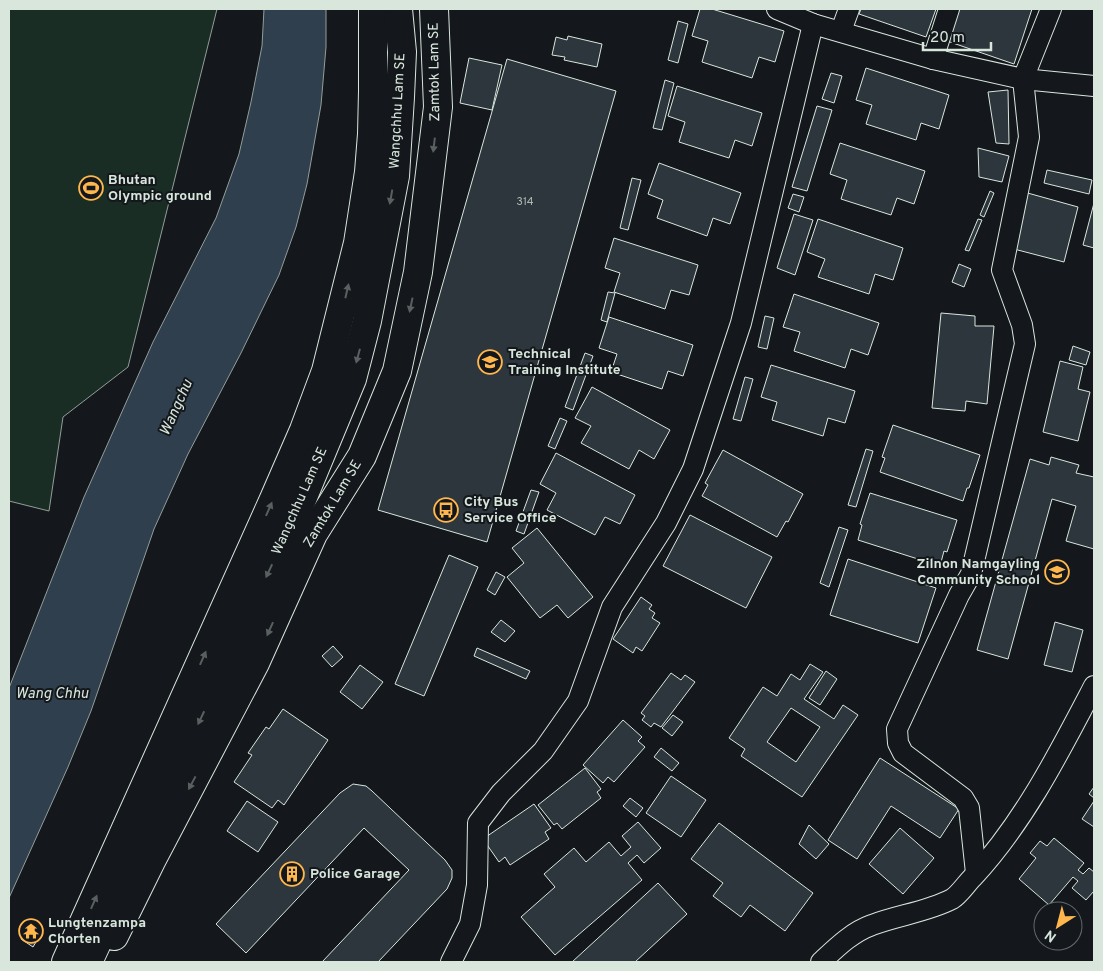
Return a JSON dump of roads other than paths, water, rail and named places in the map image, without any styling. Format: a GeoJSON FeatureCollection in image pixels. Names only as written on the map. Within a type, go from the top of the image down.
{"type":"FeatureCollection","features":[{"type":"Feature","properties":{"kind":"main road","name":"Wangchhu Lam SE"},"geometry":{"type":"LineString","coordinates":[[66,962],[278,491],[326,371],[358,243],[369,172],[373,91],[373,9]]}},
{"type":"Feature","properties":{"kind":"main road","name":"Wangchhu Lam SE"},"geometry":{"type":"LineString","coordinates":[[88,962],[298,509],[352,379],[369,312],[394,176],[402,52],[398,9]]}},
{"type":"Feature","properties":{"kind":"main road","name":"Zamtok Lam SE"},"geometry":{"type":"LineString","coordinates":[[102,962],[151,860],[255,663],[313,534],[362,456],[397,371],[418,272],[438,107],[434,9]]}},
{"type":"Feature","properties":{"kind":"street"},"geometry":{"type":"LineString","coordinates":[[777,9],[813,24],[933,59],[1023,80],[1094,86]]}},
{"type":"Feature","properties":{"kind":"street"},"geometry":{"type":"LineString","coordinates":[[842,31],[850,9]]}},
{"type":"Feature","properties":{"kind":"street"},"geometry":{"type":"LineString","coordinates":[[933,59],[950,9]]}},
{"type":"Feature","properties":{"kind":"street"},"geometry":{"type":"LineString","coordinates":[[976,873],[969,808],[963,798],[903,752],[898,743],[897,730],[959,595],[971,574],[1025,344],[1022,325],[1002,270],[1029,137],[1023,80],[1051,9]]}},
{"type":"Feature","properties":{"kind":"street"},"geometry":{"type":"LineString","coordinates":[[451,962],[470,924],[477,885],[478,824],[501,793],[543,751],[578,701],[612,607],[666,523],[693,469],[741,323],[813,24]]}},
{"type":"Feature","properties":{"kind":"street"},"geometry":{"type":"LineString","coordinates":[[820,962],[846,939],[871,925],[911,914],[953,899],[997,850],[1031,800],[1094,686]]}},
{"type":"Feature","properties":{"kind":"water","name":"Wang Chhu"},"geometry":{"type":"Polygon","coordinates":[[[264,9],[326,9],[326,47],[321,105],[307,184],[296,227],[279,275],[188,454],[154,529],[91,711],[9,898],[9,688],[84,497],[153,342],[216,218],[239,154],[251,102],[262,46],[264,9]]]}},
{"type":"Feature","properties":{"kind":"place","name":"Bhutan Olympic ground"},"geometry":{"type":"Point","coordinates":[91,188]}},
{"type":"Feature","properties":{"kind":"place","name":"Technical Training Institute"},"geometry":{"type":"Point","coordinates":[490,362]}},
{"type":"Feature","properties":{"kind":"place","name":"City Bus Service Office"},"geometry":{"type":"Point","coordinates":[446,510]}},
{"type":"Feature","properties":{"kind":"place","name":"Zilnon Namgayling Community School"},"geometry":{"type":"Point","coordinates":[1057,572]}},
{"type":"Feature","properties":{"kind":"place","name":"Police Garage"},"geometry":{"type":"Point","coordinates":[292,874]}},
{"type":"Feature","properties":{"kind":"place","name":"Lungtenzampa Chorten"},"geometry":{"type":"Point","coordinates":[31,931]}},
{"type":"Feature","properties":{"kind":"water label","name":"Wangchu"},"geometry":{"type":"Point","coordinates":[177,408]}}]}
